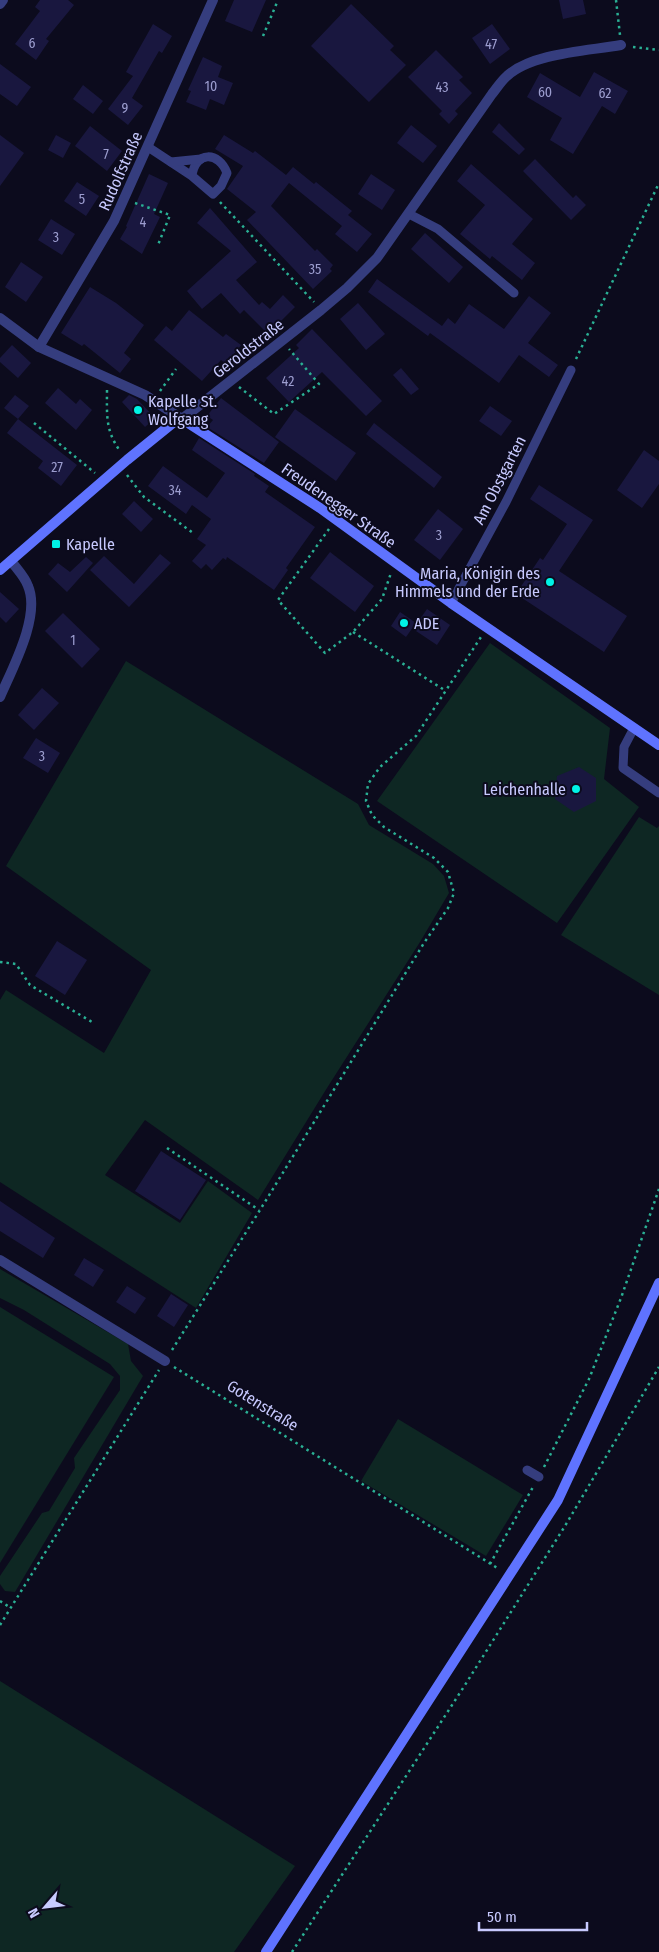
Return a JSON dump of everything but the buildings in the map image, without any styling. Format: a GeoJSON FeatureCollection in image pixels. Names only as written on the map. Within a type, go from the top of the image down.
{"type":"FeatureCollection","features":[{"type":"Feature","properties":{"kind":"street"},"geometry":{"type":"LineString","coordinates":[[0,4],[2,0]]}},
{"type":"Feature","properties":{"kind":"street","name":"Rudolfstraße"},"geometry":{"type":"LineString","coordinates":[[39,347],[114,221],[213,0]]}},
{"type":"Feature","properties":{"kind":"street","name":"Geroldstraße"},"geometry":{"type":"LineString","coordinates":[[0,570],[123,463],[174,422],[182,419],[347,288],[377,258],[492,94],[508,75],[523,66],[548,57],[621,45]]}},
{"type":"Feature","properties":{"kind":"street"},"geometry":{"type":"LineString","coordinates":[[1,321],[39,347],[153,400],[182,419]]}},
{"type":"Feature","properties":{"kind":"street","name":"Freudenegger Straße"},"geometry":{"type":"LineString","coordinates":[[182,419],[335,519],[451,603],[634,728],[656,740]]}},
{"type":"Feature","properties":{"kind":"street"},"geometry":{"type":"LineString","coordinates":[[0,697],[16,661],[31,615],[29,588],[11,561]]}},
{"type":"Feature","properties":{"kind":"street"},"geometry":{"type":"LineString","coordinates":[[0,1260],[164,1361]]}},
{"type":"Feature","properties":{"kind":"street"},"geometry":{"type":"LineString","coordinates":[[266,1952],[558,1500],[659,1283]]}},
{"type":"Feature","properties":{"kind":"lane"},"geometry":{"type":"LineString","coordinates":[[148,147],[192,176],[213,194],[225,180],[226,170],[224,166],[213,157],[208,156],[201,159],[171,162]]}},
{"type":"Feature","properties":{"kind":"lane"},"geometry":{"type":"LineString","coordinates":[[192,176],[193,169],[201,159]]}},
{"type":"Feature","properties":{"kind":"lane"},"geometry":{"type":"LineString","coordinates":[[409,214],[438,229],[514,293]]}},
{"type":"Feature","properties":{"kind":"lane","name":"Am Obstgarten"},"geometry":{"type":"LineString","coordinates":[[451,603],[506,502],[571,370]]}},
{"type":"Feature","properties":{"kind":"lane"},"geometry":{"type":"LineString","coordinates":[[634,728],[624,746],[623,768],[659,793]]}},
{"type":"Feature","properties":{"kind":"lane"},"geometry":{"type":"LineString","coordinates":[[526,1470],[539,1477]]}},
{"type":"Feature","properties":{"kind":"path"},"geometry":{"type":"LineString","coordinates":[[263,36],[278,0]]}},
{"type":"Feature","properties":{"kind":"path"},"geometry":{"type":"LineString","coordinates":[[616,0],[621,45],[659,50]]}},
{"type":"Feature","properties":{"kind":"path"},"geometry":{"type":"LineString","coordinates":[[571,370],[659,183]]}},
{"type":"Feature","properties":{"kind":"path"},"geometry":{"type":"LineString","coordinates":[[213,194],[321,310]]}},
{"type":"Feature","properties":{"kind":"path"},"geometry":{"type":"LineString","coordinates":[[124,199],[170,215],[158,245]]}},
{"type":"Feature","properties":{"kind":"path"},"geometry":{"type":"LineString","coordinates":[[230,380],[274,414],[319,384],[281,341]]}},
{"type":"Feature","properties":{"kind":"path"},"geometry":{"type":"LineString","coordinates":[[153,400],[176,368]]}},
{"type":"Feature","properties":{"kind":"path"},"geometry":{"type":"LineString","coordinates":[[107,378],[108,425],[112,440],[123,463],[144,497],[193,533]]}},
{"type":"Feature","properties":{"kind":"path"},"geometry":{"type":"LineString","coordinates":[[34,423],[104,480]]}},
{"type":"Feature","properties":{"kind":"path"},"geometry":{"type":"LineString","coordinates":[[335,519],[278,600],[325,653],[353,632],[382,599],[394,562]]}},
{"type":"Feature","properties":{"kind":"path"},"geometry":{"type":"LineString","coordinates":[[0,1625],[260,1210],[424,943],[448,908],[454,893],[448,872],[434,858],[384,827],[372,815],[366,801],[368,784],[380,767],[416,736],[487,627]]}},
{"type":"Feature","properties":{"kind":"path"},"geometry":{"type":"LineString","coordinates":[[353,632],[446,691]]}},
{"type":"Feature","properties":{"kind":"path"},"geometry":{"type":"LineString","coordinates":[[0,962],[16,964],[30,985],[92,1022]]}},
{"type":"Feature","properties":{"kind":"path"},"geometry":{"type":"LineString","coordinates":[[167,1148],[260,1210]]}},
{"type":"Feature","properties":{"kind":"path"},"geometry":{"type":"LineString","coordinates":[[490,1564],[539,1477],[589,1379],[621,1298],[659,1189]]}},
{"type":"Feature","properties":{"kind":"path","name":"Gotenstraße"},"geometry":{"type":"LineString","coordinates":[[164,1361],[490,1564],[511,1575]]}},
{"type":"Feature","properties":{"kind":"path"},"geometry":{"type":"LineString","coordinates":[[292,1952],[518,1602],[659,1367]]}},
{"type":"Feature","properties":{"kind":"path"},"geometry":{"type":"LineString","coordinates":[[0,1601],[11,1608]]}},
{"type":"Feature","properties":{"kind":"green space"},"geometry":{"type":"Polygon","coordinates":[[[490,643],[610,728],[604,779],[639,807],[557,923],[377,801],[490,643]]]}},
{"type":"Feature","properties":{"kind":"green space"},"geometry":{"type":"Polygon","coordinates":[[[126,661],[358,804],[369,825],[433,864],[444,876],[449,893],[258,1200],[145,1120],[105,1175],[180,1223],[208,1181],[252,1213],[196,1308],[0,1182],[0,1000],[6,990],[104,1053],[151,970],[6,866],[126,661]]]}},
{"type":"Feature","properties":{"kind":"green space"},"geometry":{"type":"Polygon","coordinates":[[[639,817],[657,828],[659,826],[659,995],[561,935],[639,817]]]}},
{"type":"Feature","properties":{"kind":"green space"},"geometry":{"type":"Polygon","coordinates":[[[0,1269],[128,1344],[131,1361],[143,1376],[15,1592],[5,1591],[0,1584],[0,1576],[42,1513],[49,1511],[75,1468],[74,1458],[120,1390],[120,1376],[110,1364],[24,1310],[0,1298],[0,1269]]]}},
{"type":"Feature","properties":{"kind":"green space"},"geometry":{"type":"Polygon","coordinates":[[[0,1307],[114,1377],[0,1563],[0,1307]]]}},
{"type":"Feature","properties":{"kind":"green space"},"geometry":{"type":"Polygon","coordinates":[[[398,1419],[523,1495],[486,1556],[361,1481],[398,1419]]]}},
{"type":"Feature","properties":{"kind":"green space"},"geometry":{"type":"Polygon","coordinates":[[[0,1681],[295,1866],[234,1952],[0,1952],[0,1681]]]}},
{"type":"Feature","properties":{"kind":"place","name":"Kapelle St. Wolfgang"},"geometry":{"type":"Point","coordinates":[138,410]}},
{"type":"Feature","properties":{"kind":"place","name":"Kapelle"},"geometry":{"type":"Point","coordinates":[56,544]}},
{"type":"Feature","properties":{"kind":"place","name":"Maria, Königin des Himmels und der Erde"},"geometry":{"type":"Point","coordinates":[550,582]}},
{"type":"Feature","properties":{"kind":"place","name":"ADE"},"geometry":{"type":"Point","coordinates":[404,623]}},
{"type":"Feature","properties":{"kind":"place","name":"Leichenhalle"},"geometry":{"type":"Point","coordinates":[576,789]}}]}
